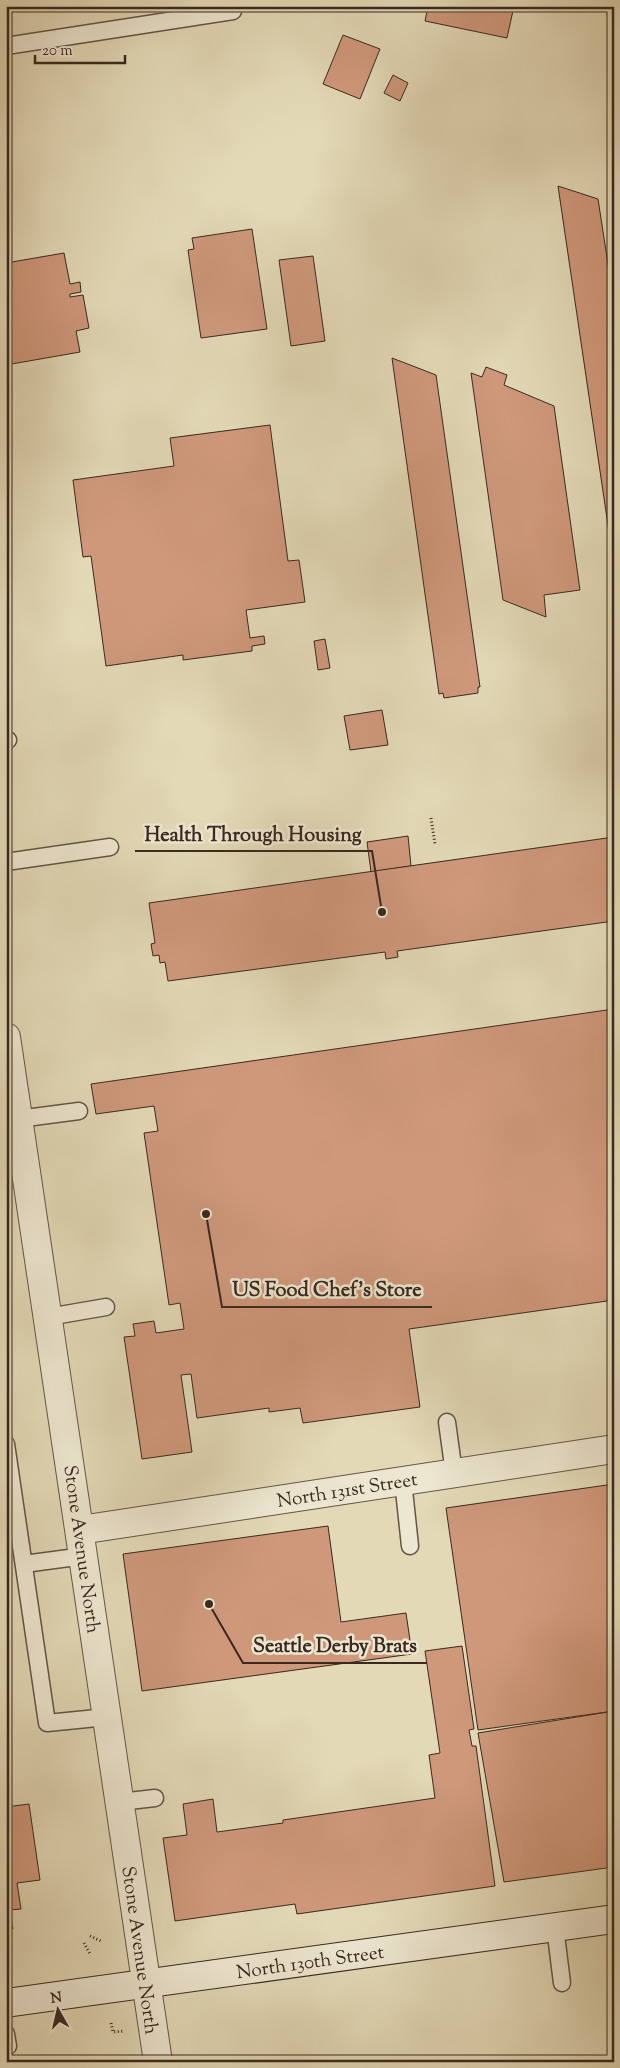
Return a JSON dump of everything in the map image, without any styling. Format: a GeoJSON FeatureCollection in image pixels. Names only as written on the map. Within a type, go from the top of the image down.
{"type":"FeatureCollection","features":[{"type":"Feature","properties":{"kind":"street","name":"Stone Avenue North"},"geometry":{"type":"LineString","coordinates":[[6,1038],[158,2062]]}},
{"type":"Feature","properties":{"kind":"street","name":"North 131st Street"},"geometry":{"type":"LineString","coordinates":[[82,1543],[403,1481],[614,1449]]}},
{"type":"Feature","properties":{"kind":"street","name":"North 130th Street"},"geometry":{"type":"LineString","coordinates":[[6,2003],[614,1919]]}},
{"type":"Feature","properties":{"kind":"lane"},"geometry":{"type":"LineString","coordinates":[[6,46],[233,11],[232,6]]}},
{"type":"Feature","properties":{"kind":"lane"},"geometry":{"type":"LineString","coordinates":[[6,862],[110,847]]}},
{"type":"Feature","properties":{"kind":"lane"},"geometry":{"type":"LineString","coordinates":[[18,1119],[79,1111]]}},
{"type":"Feature","properties":{"kind":"lane"},"geometry":{"type":"LineString","coordinates":[[48,1317],[106,1307]]}},
{"type":"Feature","properties":{"kind":"lane"},"geometry":{"type":"LineString","coordinates":[[447,1422],[454,1473]]}},
{"type":"Feature","properties":{"kind":"lane"},"geometry":{"type":"LineString","coordinates":[[6,1444],[47,1723],[107,1717]]}},
{"type":"Feature","properties":{"kind":"lane"},"geometry":{"type":"LineString","coordinates":[[403,1481],[410,1546]]}},
{"type":"Feature","properties":{"kind":"lane"},"geometry":{"type":"LineString","coordinates":[[24,1564],[82,1543]]}},
{"type":"Feature","properties":{"kind":"lane"},"geometry":{"type":"LineString","coordinates":[[120,1802],[155,1798]]}},
{"type":"Feature","properties":{"kind":"lane"},"geometry":{"type":"LineString","coordinates":[[555,1927],[562,1983]]}},
{"type":"Feature","properties":{"kind":"path"},"geometry":{"type":"LineString","coordinates":[[431,818],[435,844]]}},
{"type":"Feature","properties":{"kind":"path"},"geometry":{"type":"LineString","coordinates":[[90,1936],[101,1941]]}},
{"type":"Feature","properties":{"kind":"path"},"geometry":{"type":"LineString","coordinates":[[84,1943],[90,1954]]}},
{"type":"Feature","properties":{"kind":"path"},"geometry":{"type":"LineString","coordinates":[[111,2023],[114,2032],[125,2031]]}},
{"type":"Feature","properties":{"kind":"building"},"geometry":{"type":"Polygon","coordinates":[[[428,6],[514,6],[507,38],[425,21],[428,6]]]}},
{"type":"Feature","properties":{"kind":"building"},"geometry":{"type":"Polygon","coordinates":[[[343,35],[380,49],[360,99],[323,84],[343,35]]]}},
{"type":"Feature","properties":{"kind":"building"},"geometry":{"type":"Polygon","coordinates":[[[393,75],[408,83],[400,101],[384,93],[393,75]]]}},
{"type":"Feature","properties":{"kind":"building"},"geometry":{"type":"Polygon","coordinates":[[[558,186],[598,199],[614,303],[614,566],[558,186]]]}},
{"type":"Feature","properties":{"kind":"building"},"geometry":{"type":"Polygon","coordinates":[[[252,229],[267,329],[201,338],[188,250],[194,249],[192,238],[252,229]]]}},
{"type":"Feature","properties":{"kind":"building"},"geometry":{"type":"Polygon","coordinates":[[[64,253],[70,284],[80,282],[81,292],[70,294],[70,297],[83,295],[89,328],[76,331],[80,352],[6,365],[6,263],[64,253]]]}},
{"type":"Feature","properties":{"kind":"building"},"geometry":{"type":"Polygon","coordinates":[[[313,256],[325,341],[291,346],[279,260],[313,256]]]}},
{"type":"Feature","properties":{"kind":"building"},"geometry":{"type":"Polygon","coordinates":[[[392,358],[436,375],[480,687],[478,687],[478,693],[444,698],[443,693],[439,694],[392,358]]]}},
{"type":"Feature","properties":{"kind":"building"},"geometry":{"type":"Polygon","coordinates":[[[486,367],[507,375],[504,385],[554,406],[580,590],[544,595],[546,617],[503,600],[471,373],[482,377],[486,367]]]}},
{"type":"Feature","properties":{"kind":"building"},"geometry":{"type":"Polygon","coordinates":[[[270,425],[288,561],[299,560],[305,602],[246,610],[250,638],[264,636],[265,644],[252,646],[252,651],[183,660],[183,655],[106,666],[91,556],[83,557],[73,480],[174,466],[170,438],[270,425]]]}},
{"type":"Feature","properties":{"kind":"building"},"geometry":{"type":"Polygon","coordinates":[[[325,639],[330,668],[318,670],[314,641],[325,639]]]}},
{"type":"Feature","properties":{"kind":"building"},"geometry":{"type":"Polygon","coordinates":[[[382,710],[388,745],[350,750],[344,716],[382,710]]]}},
{"type":"Feature","properties":{"kind":"building"},"geometry":{"type":"Polygon","coordinates":[[[408,836],[411,866],[371,872],[367,842],[408,836]]]}},
{"type":"Feature","properties":{"kind":"building"},"geometry":{"type":"Polygon","coordinates":[[[614,837],[614,921],[397,951],[398,957],[386,959],[385,952],[168,981],[165,962],[160,963],[159,955],[153,956],[151,944],[155,943],[149,903],[614,837]]]}},
{"type":"Feature","properties":{"kind":"building"},"geometry":{"type":"Polygon","coordinates":[[[614,1009],[614,1300],[409,1329],[420,1407],[303,1423],[300,1408],[269,1412],[269,1408],[197,1418],[191,1374],[181,1375],[192,1452],[142,1459],[124,1337],[135,1336],[133,1324],[154,1321],[156,1333],[184,1329],[180,1303],[169,1305],[144,1133],[158,1131],[154,1106],[96,1114],[91,1084],[614,1009]]]}},
{"type":"Feature","properties":{"kind":"building"},"geometry":{"type":"Polygon","coordinates":[[[614,1484],[614,1711],[478,1730],[446,1508],[614,1484]]]}},
{"type":"Feature","properties":{"kind":"building"},"geometry":{"type":"Polygon","coordinates":[[[328,1526],[341,1622],[406,1613],[412,1654],[142,1691],[123,1554],[328,1526]]]}},
{"type":"Feature","properties":{"kind":"building"},"geometry":{"type":"Polygon","coordinates":[[[462,1646],[474,1729],[469,1730],[472,1746],[476,1746],[495,1886],[297,1914],[295,1904],[175,1921],[163,1838],[187,1835],[183,1804],[213,1799],[217,1832],[283,1823],[283,1820],[435,1798],[429,1755],[440,1753],[425,1651],[462,1646]]]}},
{"type":"Feature","properties":{"kind":"building"},"geometry":{"type":"Polygon","coordinates":[[[614,1711],[614,1867],[504,1882],[478,1733],[614,1711]]]}},
{"type":"Feature","properties":{"kind":"building"},"geometry":{"type":"Polygon","coordinates":[[[29,1804],[40,1880],[17,1883],[21,1909],[10,1910],[13,1929],[6,1930],[6,1807],[29,1804]]]}},
{"type":"Feature","properties":{"kind":"place","name":"Health Through Housing"},"geometry":{"type":"Point","coordinates":[382,912]}},
{"type":"Feature","properties":{"kind":"place","name":"US Food Chef's Store"},"geometry":{"type":"Point","coordinates":[206,1214]}},
{"type":"Feature","properties":{"kind":"place","name":"Seattle Derby Brats"},"geometry":{"type":"Point","coordinates":[209,1604]}}]}
